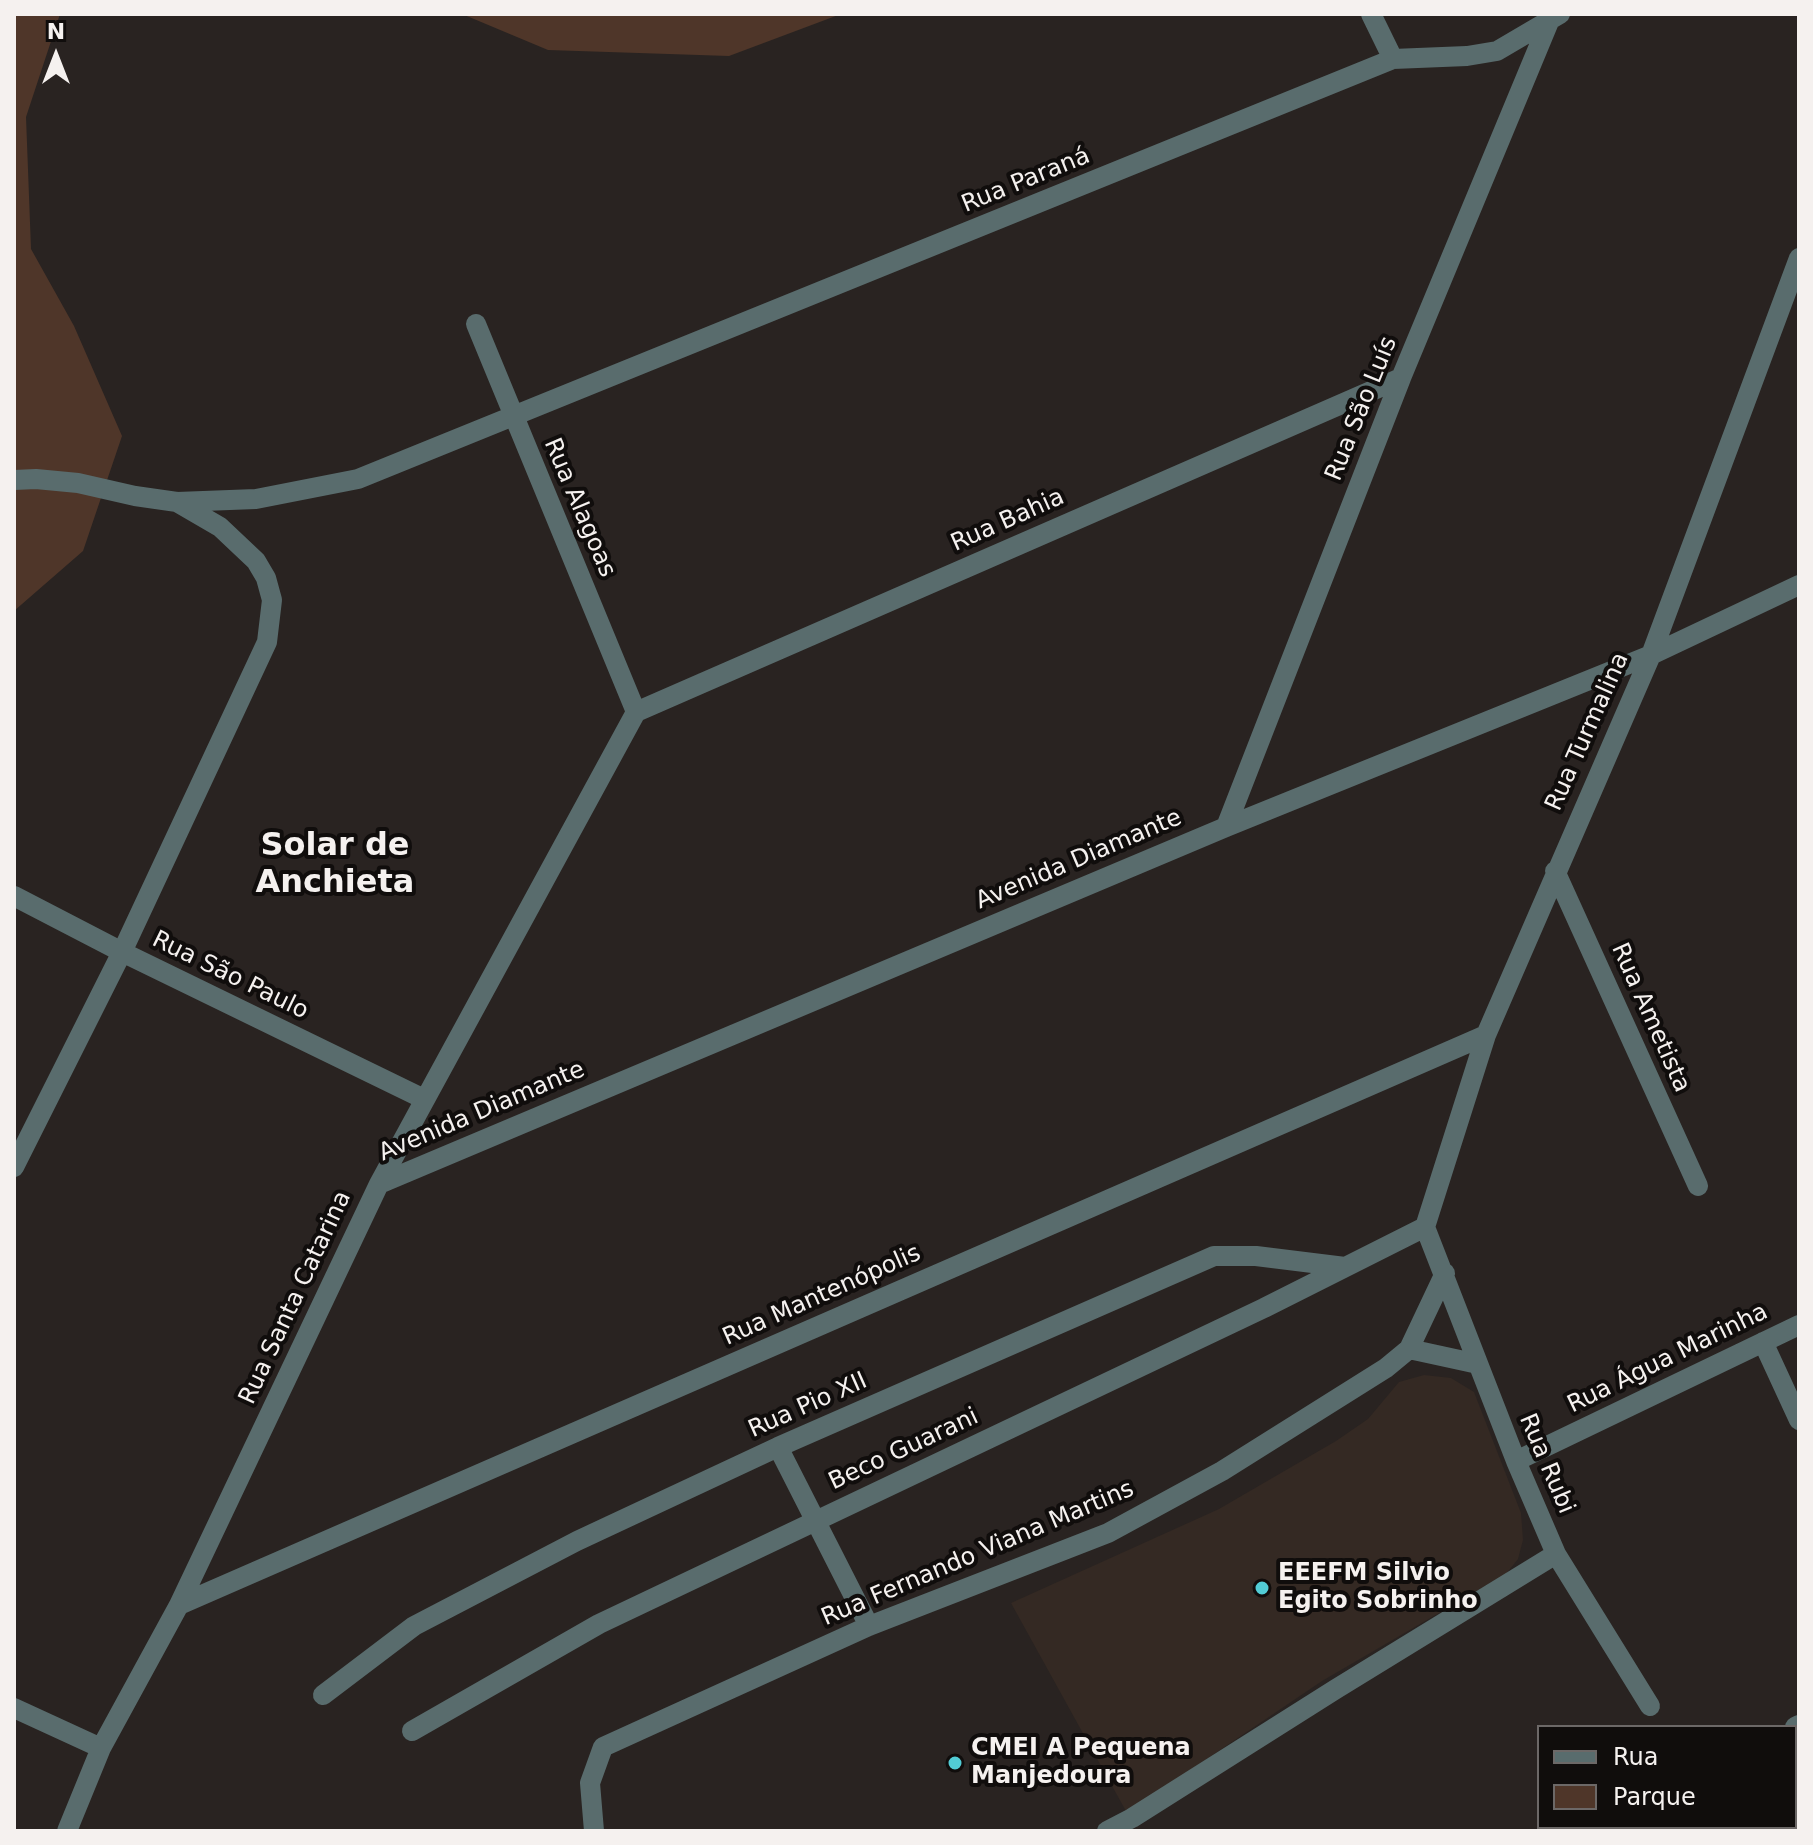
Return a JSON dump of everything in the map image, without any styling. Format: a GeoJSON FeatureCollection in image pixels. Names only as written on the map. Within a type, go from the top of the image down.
{"type":"FeatureCollection","features":[{"type":"Feature","properties":{"kind":"street"},"geometry":{"type":"LineString","coordinates":[[1371,14],[1393,59]]}},
{"type":"Feature","properties":{"kind":"street","name":"Rua Paraná"},"geometry":{"type":"LineString","coordinates":[[177,502],[256,499],[358,479],[1393,59],[1467,56],[1497,51],[1554,15]]}},
{"type":"Feature","properties":{"kind":"street","name":"Rua São Luís"},"geometry":{"type":"LineString","coordinates":[[1226,827],[1401,378],[1554,15]]}},
{"type":"Feature","properties":{"kind":"street","name":"Rua Turmalina"},"geometry":{"type":"LineString","coordinates":[[1425,1227],[1486,1035],[1651,655],[1799,258]]}},
{"type":"Feature","properties":{"kind":"street","name":"Rua Alagoas"},"geometry":{"type":"LineString","coordinates":[[476,324],[636,712]]}},
{"type":"Feature","properties":{"kind":"street","name":"Rua Bahia"},"geometry":{"type":"LineString","coordinates":[[636,712],[1401,378]]}},
{"type":"Feature","properties":{"kind":"street"},"geometry":{"type":"LineString","coordinates":[[14,480],[78,483],[177,502],[220,527],[256,561],[266,578],[272,600],[267,642],[122,952],[14,1167]]}},
{"type":"Feature","properties":{"kind":"street","name":"Avenida Diamante"},"geometry":{"type":"LineString","coordinates":[[379,1184],[1226,827],[1651,655],[1799,585]]}},
{"type":"Feature","properties":{"kind":"street","name":"Rua Santa Catarina"},"geometry":{"type":"LineString","coordinates":[[67,1831],[101,1748],[179,1605],[379,1184],[636,712]]}},
{"type":"Feature","properties":{"kind":"street","name":"Rua Ametista"},"geometry":{"type":"LineString","coordinates":[[1555,871],[1698,1186]]}},
{"type":"Feature","properties":{"kind":"street","name":"Rua São Paulo"},"geometry":{"type":"LineString","coordinates":[[14,896],[424,1099]]}},
{"type":"Feature","properties":{"kind":"street","name":"Rua Mantenópolis"},"geometry":{"type":"LineString","coordinates":[[179,1605],[1486,1035]]}},
{"type":"Feature","properties":{"kind":"street","name":"Beco Guarani"},"geometry":{"type":"LineString","coordinates":[[412,1731],[599,1624],[1425,1227]]}},
{"type":"Feature","properties":{"kind":"street","name":"Rua Rubi"},"geometry":{"type":"LineString","coordinates":[[1425,1227],[1516,1461],[1556,1554],[1650,1706]]}},
{"type":"Feature","properties":{"kind":"street","name":"Rua Pio XII"},"geometry":{"type":"LineString","coordinates":[[323,1695],[414,1626],[577,1541],[778,1447],[1214,1256],[1256,1256],[1346,1267]]}},
{"type":"Feature","properties":{"kind":"street","name":"Rua Fernando Viana Martins"},"geometry":{"type":"LineString","coordinates":[[594,1831],[590,1783],[603,1747],[869,1626],[1108,1533],[1222,1471],[1386,1368],[1409,1349],[1445,1273]]}},
{"type":"Feature","properties":{"kind":"street","name":"Rua Água Marinha"},"geometry":{"type":"LineString","coordinates":[[1516,1461],[1799,1325]]}},
{"type":"Feature","properties":{"kind":"street"},"geometry":{"type":"LineString","coordinates":[[1763,1342],[1799,1420]]}},
{"type":"Feature","properties":{"kind":"street"},"geometry":{"type":"LineString","coordinates":[[1409,1349],[1478,1364]]}},
{"type":"Feature","properties":{"kind":"street"},"geometry":{"type":"LineString","coordinates":[[778,1447],[869,1626]]}},
{"type":"Feature","properties":{"kind":"street"},"geometry":{"type":"LineString","coordinates":[[1107,1831],[1556,1554]]}},
{"type":"Feature","properties":{"kind":"street"},"geometry":{"type":"LineString","coordinates":[[14,1708],[101,1748]]}},
{"type":"Feature","properties":{"kind":"shaded area","name":"EEEFM Silvio Egito Sobrinho"},"geometry":{"type":"Polygon","coordinates":[[[1424,1375],[1451,1378],[1474,1392],[1521,1513],[1523,1540],[1518,1559],[1506,1574],[1322,1681],[1127,1813],[1011,1603],[1219,1509],[1368,1419],[1399,1382],[1424,1375]]]}},
{"type":"Feature","properties":{"kind":"green space"},"geometry":{"type":"Polygon","coordinates":[[[14,14],[60,14],[26,117],[31,249],[74,326],[122,436],[83,551],[14,611],[14,14]]]}},
{"type":"Feature","properties":{"kind":"green space"},"geometry":{"type":"Polygon","coordinates":[[[462,14],[841,14],[729,56],[548,50],[462,14]]]}},
{"type":"Feature","properties":{"kind":"place","name":"EEEFM Silvio Egito Sobrinho"},"geometry":{"type":"Point","coordinates":[1262,1588]}},
{"type":"Feature","properties":{"kind":"place","name":"CMEI A Pequena Manjedoura"},"geometry":{"type":"Point","coordinates":[955,1763]}},
{"type":"Feature","properties":{"kind":"district","name":"Solar de Anchieta"},"geometry":{"type":"Point","coordinates":[335,866]}}]}
